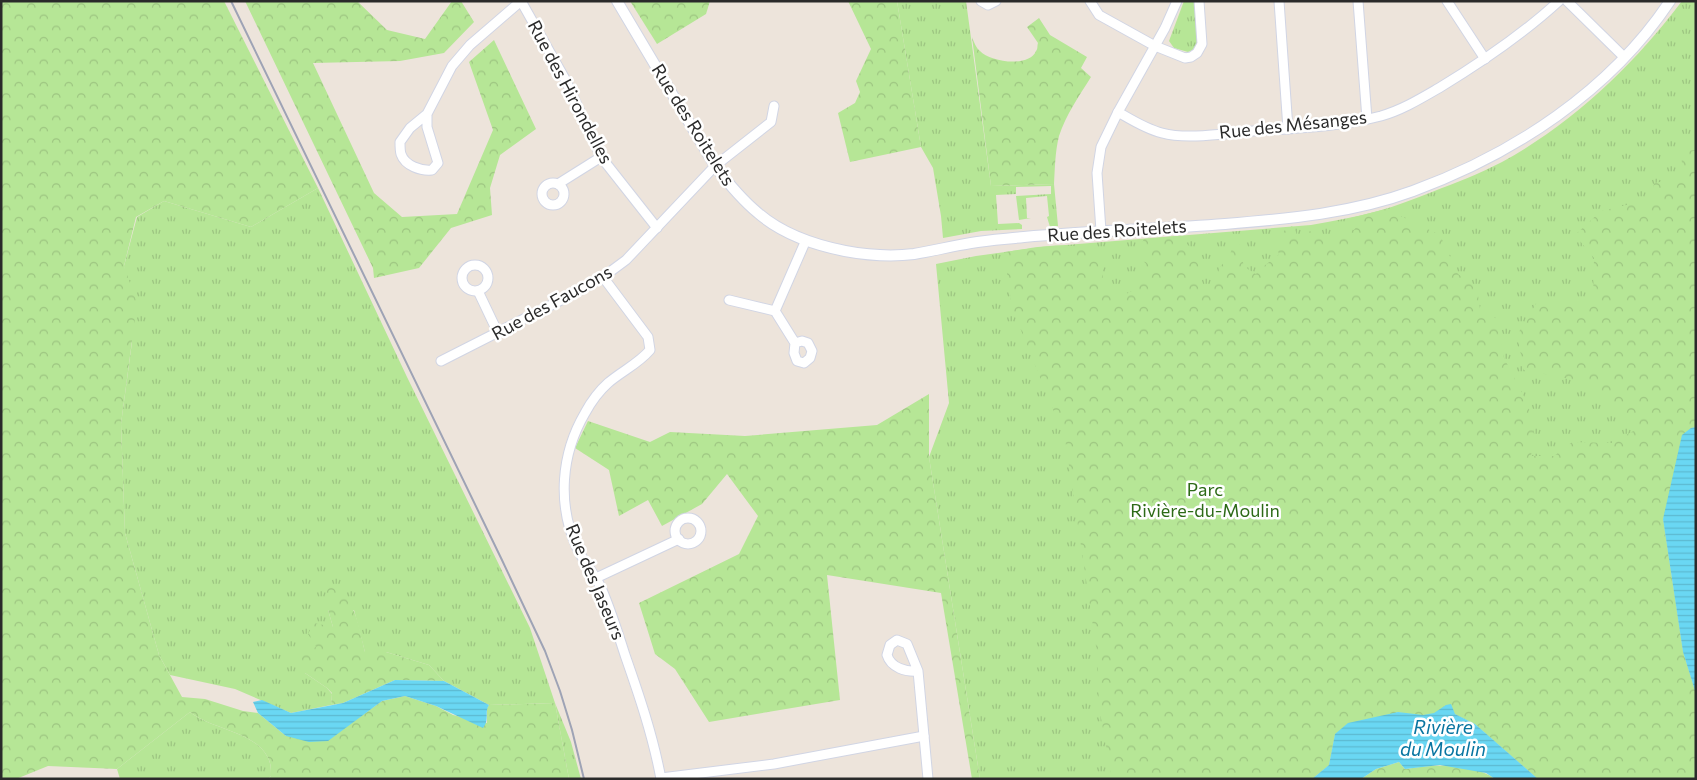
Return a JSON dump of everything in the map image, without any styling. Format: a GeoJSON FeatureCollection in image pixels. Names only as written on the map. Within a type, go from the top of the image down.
{"type":"FeatureCollection","features":[{"type":"Feature","properties":{"kind":"street"},"geometry":{"type":"LineString","coordinates":[[427,114],[427,128],[438,163],[432,170],[423,171],[412,166],[401,156],[400,142],[410,128],[427,114],[452,66],[470,45],[521,1]]}},
{"type":"Feature","properties":{"kind":"street","name":"Rue des Hirondelles"},"geometry":{"type":"LineString","coordinates":[[521,1],[565,79],[601,157],[657,228]]}},
{"type":"Feature","properties":{"kind":"street","name":"Rue des Roitelets"},"geometry":{"type":"LineString","coordinates":[[617,1],[715,166],[733,190],[759,214],[806,240],[850,252],[872,255],[901,255],[983,241],[1101,231],[1212,225],[1307,216],[1337,212],[1389,199],[1452,175],[1516,143],[1548,122],[1624,58],[1653,26],[1670,1]]}},
{"type":"Feature","properties":{"kind":"street"},"geometry":{"type":"LineString","coordinates":[[981,1],[988,5],[996,1]]}},
{"type":"Feature","properties":{"kind":"street"},"geometry":{"type":"LineString","coordinates":[[1090,1],[1099,15],[1155,46],[1182,58],[1191,57],[1201,48],[1203,41],[1199,1]]}},
{"type":"Feature","properties":{"kind":"street"},"geometry":{"type":"LineString","coordinates":[[1101,231],[1097,173],[1099,155],[1118,112],[1155,46],[1177,1]]}},
{"type":"Feature","properties":{"kind":"street"},"geometry":{"type":"LineString","coordinates":[[1279,1],[1288,129]]}},
{"type":"Feature","properties":{"kind":"street"},"geometry":{"type":"LineString","coordinates":[[1358,1],[1367,119]]}},
{"type":"Feature","properties":{"kind":"street"},"geometry":{"type":"LineString","coordinates":[[1447,1],[1485,59]]}},
{"type":"Feature","properties":{"kind":"street","name":"Rue des Mésanges"},"geometry":{"type":"LineString","coordinates":[[1118,112],[1152,130],[1180,136],[1288,129],[1341,124],[1367,119],[1411,104],[1485,59],[1527,30],[1559,1]]}},
{"type":"Feature","properties":{"kind":"street"},"geometry":{"type":"LineString","coordinates":[[1567,1],[1624,58]]}},
{"type":"Feature","properties":{"kind":"street","name":"Rue des Faucons"},"geometry":{"type":"LineString","coordinates":[[441,361],[603,277],[626,260],[715,166],[771,122],[774,106]]}},
{"type":"Feature","properties":{"kind":"street"},"geometry":{"type":"LineString","coordinates":[[558,184],[601,157]]}},
{"type":"Feature","properties":{"kind":"street"},"geometry":{"type":"LineString","coordinates":[[775,311],[806,240]]}},
{"type":"Feature","properties":{"kind":"street","name":"Rue des Jaseurs"},"geometry":{"type":"LineString","coordinates":[[603,277],[648,337],[650,350],[642,359],[597,394],[584,414],[565,462],[564,495],[568,524],[582,558],[602,588],[641,700],[661,778]]}},
{"type":"Feature","properties":{"kind":"street"},"geometry":{"type":"LineString","coordinates":[[478,291],[498,333]]}},
{"type":"Feature","properties":{"kind":"street"},"geometry":{"type":"LineString","coordinates":[[729,300],[775,311],[795,343]]}},
{"type":"Feature","properties":{"kind":"street"},"geometry":{"type":"LineString","coordinates":[[596,578],[679,539]]}},
{"type":"Feature","properties":{"kind":"street"},"geometry":{"type":"LineString","coordinates":[[918,671],[928,779]]}},
{"type":"Feature","properties":{"kind":"street"},"geometry":{"type":"LineString","coordinates":[[661,778],[774,764],[924,736]]}},
{"type":"Feature","properties":{"kind":"green space"},"geometry":{"type":"Polygon","coordinates":[[[1,1],[224,1],[318,188],[251,227],[164,201],[136,217],[124,266],[137,303],[121,424],[125,533],[159,655],[182,697],[205,699],[243,711],[258,713],[286,736],[357,719],[382,701],[405,696],[436,706],[453,715],[487,723],[487,708],[489,705],[555,703],[569,779],[268,779],[271,776],[270,762],[263,750],[255,743],[199,718],[190,712],[117,769],[48,766],[16,779],[1,779],[1,1]]]}},
{"type":"Feature","properties":{"kind":"green space"},"geometry":{"type":"Polygon","coordinates":[[[245,1],[357,1],[387,30],[425,39],[452,1],[461,1],[474,22],[444,53],[400,61],[313,63],[374,193],[402,217],[457,214],[493,130],[469,62],[494,40],[536,129],[500,155],[490,188],[492,215],[451,228],[419,268],[374,278],[373,268],[245,1]]]}},
{"type":"Feature","properties":{"kind":"green space"},"geometry":{"type":"Polygon","coordinates":[[[630,1],[710,1],[706,14],[657,44],[630,1]]]}},
{"type":"Feature","properties":{"kind":"green space"},"geometry":{"type":"Polygon","coordinates":[[[848,1],[897,1],[921,147],[850,162],[838,113],[855,103],[860,92],[856,81],[871,49],[848,1]]]}},
{"type":"Feature","properties":{"kind":"green space"},"geometry":{"type":"Polygon","coordinates":[[[897,1],[966,1],[991,186],[1054,184],[1058,226],[1050,227],[1047,217],[1049,216],[1047,196],[1026,198],[1027,218],[1031,218],[1019,220],[1016,196],[1051,194],[1051,186],[1016,187],[1016,194],[996,195],[998,224],[1019,223],[1022,225],[1022,229],[981,231],[943,238],[933,168],[921,147],[897,1]]]}},
{"type":"Feature","properties":{"kind":"green space"},"geometry":{"type":"Polygon","coordinates":[[[1184,1],[1194,1],[1198,39],[1195,49],[1188,52],[1174,48],[1169,41],[1184,1]]]}},
{"type":"Feature","properties":{"kind":"green space","name":"Parc Rivière-du-Moulin"},"geometry":{"type":"Polygon","coordinates":[[[1682,1],[1696,1],[1696,427],[1691,428],[1663,519],[1683,652],[1696,694],[1696,779],[1538,779],[1475,724],[1455,714],[1423,716],[1398,712],[1335,734],[1329,765],[1312,779],[980,779],[929,457],[949,403],[936,264],[976,256],[1041,247],[1311,225],[1398,205],[1458,182],[1502,162],[1553,130],[1622,70],[1682,1]]]}},
{"type":"Feature","properties":{"kind":"green space"},"geometry":{"type":"Polygon","coordinates":[[[1039,18],[1050,35],[1087,57],[1081,68],[1091,77],[1077,98],[1059,136],[1054,184],[991,186],[972,37],[979,50],[992,58],[1009,62],[1026,60],[1037,50],[1038,43],[1027,27],[1039,18]]]}},
{"type":"Feature","properties":{"kind":"green space","name":"Parc Rivière-du-Moulin"},"geometry":{"type":"Polygon","coordinates":[[[1696,150],[1696,427],[1691,428],[1663,519],[1683,652],[1696,694],[1696,779],[1538,779],[1475,724],[1455,714],[1446,705],[1434,713],[1423,716],[1398,712],[1335,734],[1329,765],[1312,779],[1112,779],[1099,707],[1097,653],[1065,439],[1012,308],[1004,252],[1054,246],[1081,247],[1091,251],[1099,258],[1104,283],[1110,294],[1123,295],[1131,292],[1143,278],[1146,264],[1141,258],[1140,252],[1144,239],[1177,236],[1190,247],[1196,257],[1203,285],[1209,287],[1214,286],[1219,268],[1230,255],[1233,244],[1237,242],[1241,246],[1243,263],[1256,274],[1279,254],[1275,242],[1279,234],[1292,226],[1297,237],[1302,238],[1314,229],[1323,235],[1334,237],[1337,232],[1354,230],[1360,222],[1347,219],[1386,209],[1440,235],[1458,274],[1477,288],[1480,309],[1497,319],[1504,358],[1528,404],[1534,433],[1531,456],[1554,456],[1572,442],[1612,443],[1635,430],[1585,382],[1524,370],[1517,335],[1537,302],[1593,301],[1594,258],[1575,235],[1601,211],[1652,199],[1654,183],[1683,178],[1681,151],[1696,150]]]}},
{"type":"Feature","properties":{"kind":"green space"},"geometry":{"type":"Polygon","coordinates":[[[318,188],[407,377],[530,628],[555,703],[489,705],[444,681],[429,665],[386,652],[365,652],[354,610],[328,610],[333,627],[317,647],[305,673],[327,688],[332,694],[331,705],[291,713],[235,689],[170,675],[159,655],[125,533],[121,424],[132,342],[124,266],[137,217],[164,201],[251,227],[318,188]]]}},
{"type":"Feature","properties":{"kind":"green space"},"geometry":{"type":"Polygon","coordinates":[[[929,394],[929,457],[980,779],[972,779],[941,593],[827,575],[840,700],[709,722],[675,669],[655,654],[639,603],[739,554],[758,516],[727,474],[702,504],[662,526],[648,500],[619,516],[609,470],[575,448],[588,421],[650,442],[670,432],[745,436],[877,425],[929,394]]]}},
{"type":"Feature","properties":{"kind":"green space"},"geometry":{"type":"Polygon","coordinates":[[[325,580],[343,593],[354,610],[365,652],[386,652],[429,665],[444,681],[395,680],[343,703],[331,705],[332,693],[305,673],[301,654],[316,647],[308,634],[314,623],[333,627],[328,610],[325,580]]]}},
{"type":"Feature","properties":{"kind":"green space"},"geometry":{"type":"Polygon","coordinates":[[[555,703],[571,742],[581,779],[569,779],[555,703]]]}},
{"type":"Feature","properties":{"kind":"green space"},"geometry":{"type":"Polygon","coordinates":[[[190,712],[199,718],[255,743],[263,750],[269,760],[271,776],[268,779],[120,779],[117,769],[190,712]]]}},
{"type":"Feature","properties":{"kind":"green space"},"geometry":{"type":"Polygon","coordinates":[[[1399,762],[1405,769],[1428,766],[1463,767],[1485,773],[1495,779],[1361,779],[1376,769],[1399,762]]]}},
{"type":"Feature","properties":{"kind":"water"},"geometry":{"type":"Polygon","coordinates":[[[1696,427],[1696,694],[1683,652],[1663,519],[1682,435],[1691,428],[1696,427]]]}},
{"type":"Feature","properties":{"kind":"water"},"geometry":{"type":"Polygon","coordinates":[[[395,680],[444,681],[489,705],[485,725],[483,728],[436,706],[405,696],[382,701],[328,741],[309,742],[286,736],[258,713],[253,702],[262,700],[291,713],[343,703],[395,680]]]}},
{"type":"Feature","properties":{"kind":"water","name":"Rivière du Moulin"},"geometry":{"type":"Polygon","coordinates":[[[1451,704],[1455,714],[1475,724],[1538,779],[1495,779],[1486,773],[1440,765],[1405,769],[1399,762],[1376,769],[1361,779],[1312,779],[1329,765],[1335,734],[1348,723],[1398,712],[1423,715],[1434,713],[1451,704]]]}},
{"type":"Feature","properties":{"kind":"railway"},"geometry":{"type":"LineString","coordinates":[[231,1],[545,651],[572,730],[584,779]]}}]}
